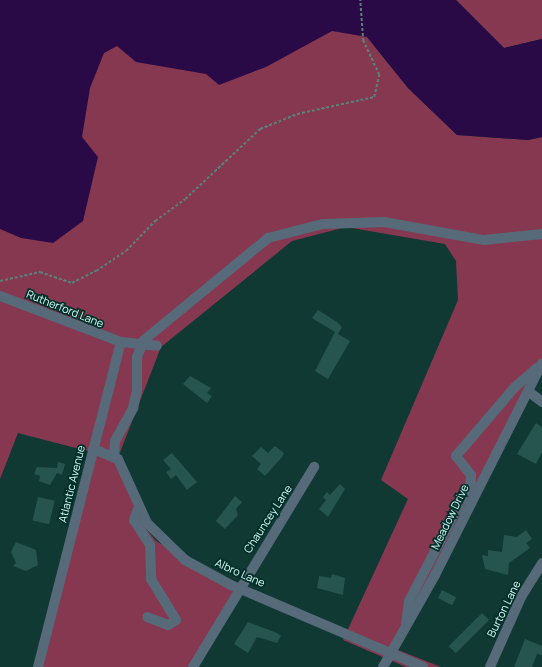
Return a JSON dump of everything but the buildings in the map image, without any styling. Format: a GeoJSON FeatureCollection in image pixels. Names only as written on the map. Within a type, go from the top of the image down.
{"type":"FeatureCollection","features":[{"type":"Feature","properties":{"kind":"street"},"geometry":{"type":"LineString","coordinates":[[94,449],[114,456],[115,441],[137,391],[137,357],[142,344],[259,244],[275,235],[324,224],[384,222],[484,240],[542,234]]}},
{"type":"Feature","properties":{"kind":"street","name":"Rutherford Lane"},"geometry":{"type":"LineString","coordinates":[[0,296],[121,342]]}},
{"type":"Feature","properties":{"kind":"street"},"geometry":{"type":"LineString","coordinates":[[121,342],[157,346]]}},
{"type":"Feature","properties":{"kind":"street","name":"Atlantic Avenue"},"geometry":{"type":"LineString","coordinates":[[38,667],[121,342]]}},
{"type":"Feature","properties":{"kind":"street"},"geometry":{"type":"LineString","coordinates":[[407,626],[409,600],[471,482],[471,475],[456,456],[515,387],[542,364]]}},
{"type":"Feature","properties":{"kind":"street","name":"Meadow Drive"},"geometry":{"type":"LineString","coordinates":[[383,667],[407,626],[542,364]]}},
{"type":"Feature","properties":{"kind":"street"},"geometry":{"type":"LineString","coordinates":[[528,391],[542,402]]}},
{"type":"Feature","properties":{"kind":"street","name":"Albro Lane"},"geometry":{"type":"LineString","coordinates":[[114,456],[138,509],[160,539],[185,560],[240,587],[423,667]]}},
{"type":"Feature","properties":{"kind":"street","name":"Chauncey Lane"},"geometry":{"type":"LineString","coordinates":[[193,667],[314,466]]}},
{"type":"Feature","properties":{"kind":"street"},"geometry":{"type":"LineString","coordinates":[[138,509],[134,520],[150,545],[149,573],[176,620],[168,625],[147,616]]}},
{"type":"Feature","properties":{"kind":"street","name":"Burton Lane"},"geometry":{"type":"LineString","coordinates":[[490,667],[521,597],[542,563]]}},
{"type":"Feature","properties":{"kind":"path"},"geometry":{"type":"LineString","coordinates":[[0,281],[40,272],[72,283],[96,271],[126,251],[155,221],[185,199],[260,129],[297,114],[374,97],[379,75],[363,41],[360,0]]}},
{"type":"Feature","properties":{"kind":"shaded area"},"geometry":{"type":"Polygon","coordinates":[[[0,0],[365,0],[367,37],[408,88],[457,135],[528,140],[542,137],[542,367],[393,648],[441,667],[406,667],[343,640],[408,499],[381,480],[458,300],[456,261],[445,244],[346,227],[292,241],[161,347],[119,455],[143,525],[156,541],[236,588],[191,667],[41,667],[95,453],[18,433],[0,479],[0,0]]]}},
{"type":"Feature","properties":{"kind":"shaded area"},"geometry":{"type":"Polygon","coordinates":[[[0,0],[456,0],[504,48],[542,39],[542,137],[528,140],[457,135],[408,88],[367,37],[332,31],[266,67],[219,85],[206,74],[136,62],[117,46],[104,53],[90,88],[82,137],[98,157],[83,221],[53,243],[21,238],[0,229],[0,0]]]}},
{"type":"Feature","properties":{"kind":"shaded area"},"geometry":{"type":"Polygon","coordinates":[[[456,0],[542,0],[542,39],[504,48],[456,0]]]}}]}
